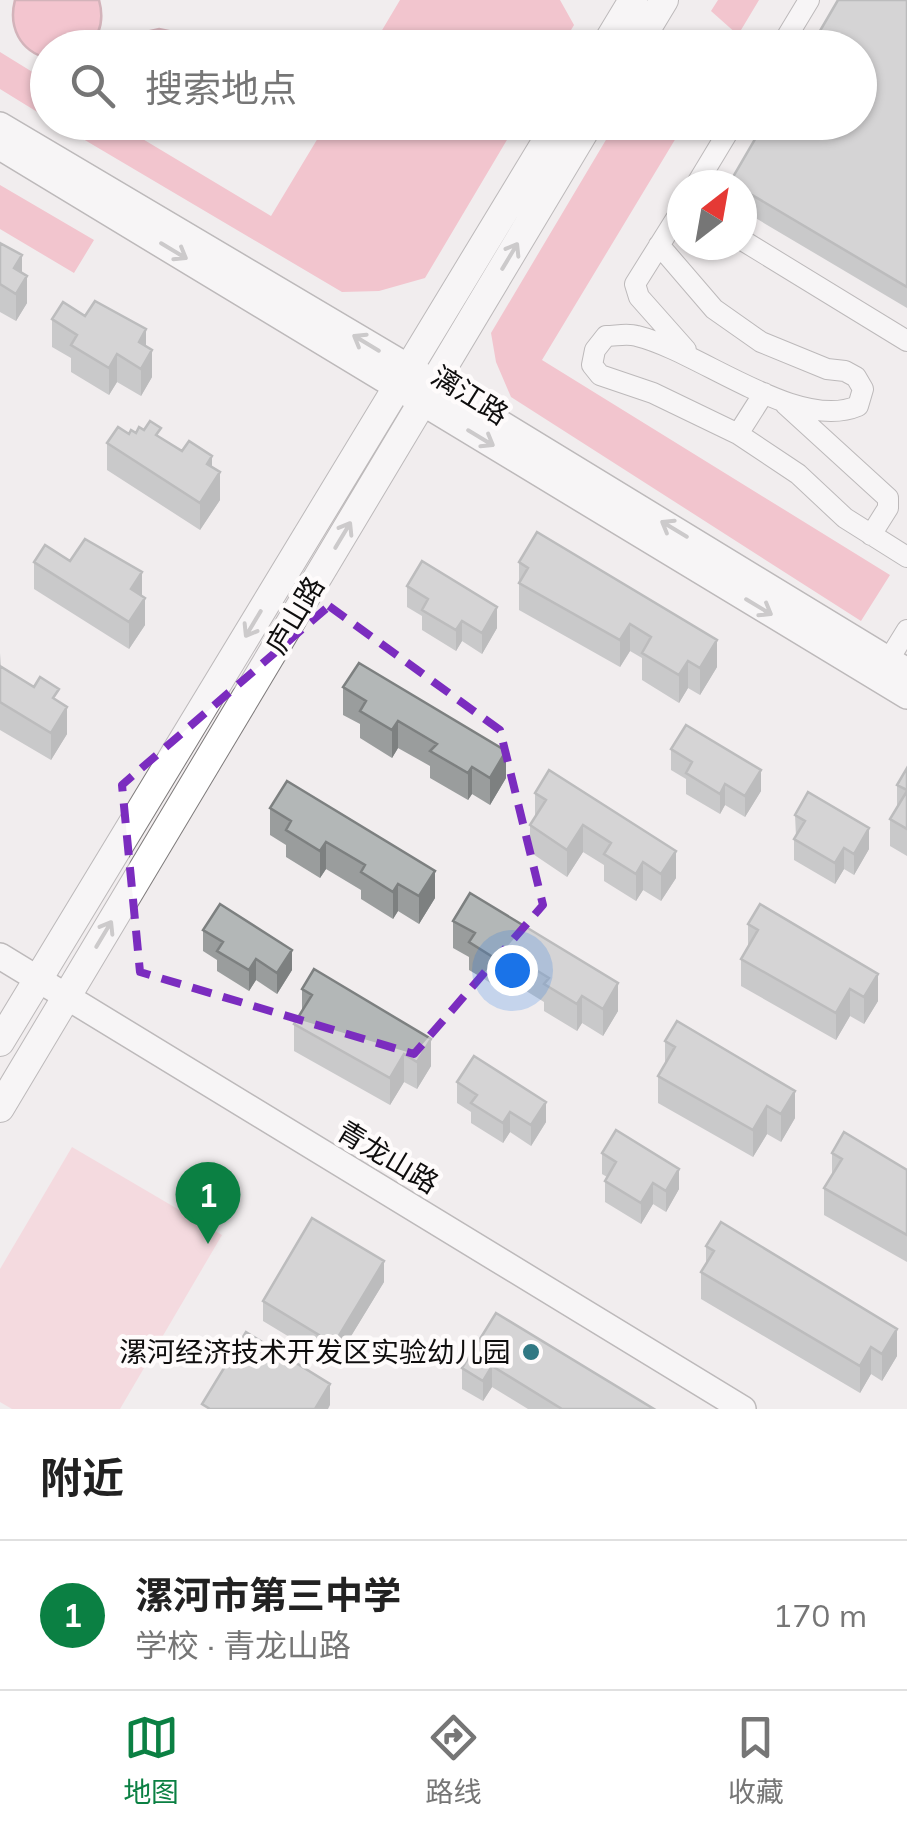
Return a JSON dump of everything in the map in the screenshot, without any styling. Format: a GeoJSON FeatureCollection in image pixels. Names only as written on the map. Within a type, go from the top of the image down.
{"type":"FeatureCollection","features":[{"type":"Feature","properties":{"kind":"main road"},"geometry":{"type":"LineString","coordinates":[[622,30],[648,3]]}},
{"type":"Feature","properties":{"kind":"main road"},"geometry":{"type":"LineString","coordinates":[[640,30],[648,3]]}},
{"type":"Feature","properties":{"kind":"main road","name":"庐山路"},"geometry":{"type":"LineString","coordinates":[[0,1042],[547,140]]}},
{"type":"Feature","properties":{"kind":"main road","name":"庐山路"},"geometry":{"type":"LineString","coordinates":[[0,1108],[579,140]]}},
{"type":"Feature","properties":{"kind":"street"},"geometry":{"type":"LineString","coordinates":[[791,30],[809,0]]}},
{"type":"Feature","properties":{"kind":"street","name":"漓江路"},"geometry":{"type":"LineString","coordinates":[[0,125],[428,393],[891,670],[907,696]]}},
{"type":"Feature","properties":{"kind":"street"},"geometry":{"type":"LineString","coordinates":[[705,170],[723,140]]}},
{"type":"Feature","properties":{"kind":"street","name":"漓江路"},"geometry":{"type":"LineString","coordinates":[[0,147],[404,378]]}},
{"type":"Feature","properties":{"kind":"street"},"geometry":{"type":"LineString","coordinates":[[659,245],[714,310],[761,342],[827,370],[856,376],[863,389],[858,406],[832,413],[784,402],[694,358],[655,332],[635,284],[659,245],[667,232]]}},
{"type":"Feature","properties":{"kind":"street"},"geometry":{"type":"LineString","coordinates":[[757,249],[907,341]]}},
{"type":"Feature","properties":{"kind":"street"},"geometry":{"type":"LineString","coordinates":[[655,332],[606,336],[595,350],[592,365],[600,374],[653,393],[738,434],[798,474],[845,518],[907,557]]}},
{"type":"Feature","properties":{"kind":"street"},"geometry":{"type":"LineString","coordinates":[[738,434],[764,393]]}},
{"type":"Feature","properties":{"kind":"street"},"geometry":{"type":"LineString","coordinates":[[784,402],[888,498],[888,508],[870,536]]}},
{"type":"Feature","properties":{"kind":"street"},"geometry":{"type":"LineString","coordinates":[[819,433],[832,413]]}},
{"type":"Feature","properties":{"kind":"street"},"geometry":{"type":"LineString","coordinates":[[891,670],[907,630]]}},
{"type":"Feature","properties":{"kind":"street","name":"青龙山路"},"geometry":{"type":"LineString","coordinates":[[0,956],[744,1409]]}},
{"type":"Feature","properties":{"kind":"highlighted area"},"geometry":{"type":"Polygon","coordinates":[[[329,606],[500,730],[543,905],[414,1054],[140,972],[122,785],[329,606]]]}},
{"type":"Feature","properties":{"kind":"shaded area"},"geometry":{"type":"Polygon","coordinates":[[[15,0],[99,0],[101,19],[99,30],[30,30],[30,50],[18,36],[15,0]]]}},
{"type":"Feature","properties":{"kind":"shaded area"},"geometry":{"type":"Polygon","coordinates":[[[400,0],[560,0],[574,25],[571,30],[382,30],[400,0]]]}},
{"type":"Feature","properties":{"kind":"shaded area"},"geometry":{"type":"Polygon","coordinates":[[[718,0],[759,0],[741,30],[732,30],[711,11],[718,0]]]}},
{"type":"Feature","properties":{"kind":"shaded area"},"geometry":{"type":"Polygon","coordinates":[[[0,52],[30,71],[30,108],[0,89],[0,52]]]}},
{"type":"Feature","properties":{"kind":"shaded area"},"geometry":{"type":"Polygon","coordinates":[[[85,140],[144,140],[271,216],[317,140],[507,140],[425,278],[379,291],[342,292],[85,140]]]}},
{"type":"Feature","properties":{"kind":"shaded area"},"geometry":{"type":"Polygon","coordinates":[[[606,140],[675,140],[542,360],[890,575],[861,621],[511,397],[496,362],[491,333],[606,140]]]}},
{"type":"Feature","properties":{"kind":"shaded area"},"geometry":{"type":"Polygon","coordinates":[[[0,185],[94,240],[74,273],[0,229],[0,185]]]}},
{"type":"Feature","properties":{"kind":"shaded area"},"geometry":{"type":"Polygon","coordinates":[[[72,1147],[222,1235],[120,1409],[12,1409],[0,1402],[0,1269],[72,1147]]]}},
{"type":"Feature","properties":{"kind":"building"},"geometry":{"type":"Polygon","coordinates":[[[838,0],[907,0],[907,287],[757,198],[757,170],[737,170],[754,140],[877,140],[877,30],[820,30],[838,0]]]}},
{"type":"Feature","properties":{"kind":"building"},"geometry":{"type":"Polygon","coordinates":[[[0,243],[22,255],[14,268],[27,276],[16,294],[0,284],[0,243]]]}},
{"type":"Feature","properties":{"kind":"building"},"geometry":{"type":"Polygon","coordinates":[[[95,301],[146,329],[139,342],[152,350],[141,369],[117,354],[109,368],[71,345],[77,335],[52,319],[63,302],[85,316],[95,301]]]}},
{"type":"Feature","properties":{"kind":"building"},"geometry":{"type":"Polygon","coordinates":[[[150,421],[161,428],[156,435],[182,451],[189,441],[212,456],[207,464],[220,472],[200,503],[107,443],[118,427],[129,434],[131,430],[136,433],[150,421]]]}},
{"type":"Feature","properties":{"kind":"building"},"geometry":{"type":"Polygon","coordinates":[[[537,532],[717,640],[700,668],[688,661],[679,675],[642,653],[651,637],[630,624],[620,640],[519,583],[528,568],[519,562],[537,532]]]}},
{"type":"Feature","properties":{"kind":"building"},"geometry":{"type":"Polygon","coordinates":[[[85,539],[142,572],[131,589],[145,598],[129,622],[34,562],[45,545],[70,561],[85,539]]]}},
{"type":"Feature","properties":{"kind":"building"},"geometry":{"type":"Polygon","coordinates":[[[422,561],[497,607],[482,633],[462,621],[456,630],[422,610],[428,599],[407,586],[422,561]]]}},
{"type":"Feature","properties":{"kind":"building"},"geometry":{"type":"Polygon","coordinates":[[[359,663],[506,751],[490,778],[472,767],[468,773],[430,751],[437,744],[398,721],[392,730],[360,711],[366,701],[343,687],[359,663]]]}},
{"type":"Feature","properties":{"kind":"building"},"geometry":{"type":"Polygon","coordinates":[[[0,666],[34,687],[40,677],[59,689],[53,698],[67,707],[51,733],[0,702],[0,666]]]}},
{"type":"Feature","properties":{"kind":"building"},"geometry":{"type":"Polygon","coordinates":[[[686,725],[761,770],[745,796],[725,784],[720,794],[686,773],[692,762],[671,749],[686,725]]]}},
{"type":"Feature","properties":{"kind":"building"},"geometry":{"type":"Polygon","coordinates":[[[907,768],[907,790],[897,785],[907,768]]]}},
{"type":"Feature","properties":{"kind":"building"},"geometry":{"type":"Polygon","coordinates":[[[549,770],[676,851],[661,874],[643,862],[636,874],[604,854],[611,843],[583,825],[567,850],[530,825],[546,800],[535,793],[549,770]]]}},
{"type":"Feature","properties":{"kind":"building"},"geometry":{"type":"Polygon","coordinates":[[[287,781],[435,871],[419,896],[398,884],[393,892],[361,872],[365,865],[326,842],[320,851],[286,830],[291,821],[270,808],[287,781]]]}},
{"type":"Feature","properties":{"kind":"building"},"geometry":{"type":"Polygon","coordinates":[[[907,791],[907,829],[890,819],[907,791]]]}},
{"type":"Feature","properties":{"kind":"building"},"geometry":{"type":"Polygon","coordinates":[[[808,792],[869,828],[854,854],[844,848],[835,863],[794,839],[805,821],[795,815],[808,792]]]}},
{"type":"Feature","properties":{"kind":"building"},"geometry":{"type":"Polygon","coordinates":[[[470,893],[618,983],[603,1009],[582,996],[577,1004],[544,984],[549,978],[510,954],[504,964],[469,942],[475,933],[453,921],[470,893]]]}},
{"type":"Feature","properties":{"kind":"building"},"geometry":{"type":"Polygon","coordinates":[[[220,904],[292,950],[277,973],[256,959],[249,970],[217,951],[223,942],[203,930],[220,904]]]}},
{"type":"Feature","properties":{"kind":"building"},"geometry":{"type":"Polygon","coordinates":[[[760,904],[878,974],[864,997],[850,989],[836,1013],[741,959],[758,930],[748,924],[760,904]]]}},
{"type":"Feature","properties":{"kind":"building"},"geometry":{"type":"Polygon","coordinates":[[[314,969],[431,1039],[417,1062],[404,1054],[390,1078],[294,1024],[312,995],[302,989],[314,969]]]}},
{"type":"Feature","properties":{"kind":"building"},"geometry":{"type":"Polygon","coordinates":[[[677,1021],[795,1091],[781,1114],[767,1106],[753,1130],[658,1076],[675,1047],[665,1041],[677,1021]]]}},
{"type":"Feature","properties":{"kind":"building"},"geometry":{"type":"Polygon","coordinates":[[[474,1056],[546,1102],[531,1125],[510,1112],[503,1123],[471,1103],[477,1095],[457,1082],[474,1056]]]}},
{"type":"Feature","properties":{"kind":"building"},"geometry":{"type":"Polygon","coordinates":[[[616,1130],[679,1169],[666,1191],[653,1183],[641,1203],[605,1181],[616,1162],[602,1153],[616,1130]]]}},
{"type":"Feature","properties":{"kind":"building"},"geometry":{"type":"Polygon","coordinates":[[[844,1132],[907,1170],[907,1235],[824,1188],[842,1159],[832,1153],[844,1132]]]}},
{"type":"Feature","properties":{"kind":"building"},"geometry":{"type":"Polygon","coordinates":[[[312,1218],[384,1261],[334,1344],[263,1301],[312,1218]]]}},
{"type":"Feature","properties":{"kind":"building"},"geometry":{"type":"Polygon","coordinates":[[[721,1222],[897,1329],[882,1354],[871,1347],[860,1366],[701,1272],[714,1251],[706,1246],[721,1222]]]}},
{"type":"Feature","properties":{"kind":"building"},"geometry":{"type":"Polygon","coordinates":[[[496,1313],[654,1409],[562,1409],[492,1366],[483,1381],[462,1368],[496,1313]]]}},
{"type":"Feature","properties":{"kind":"building"},"geometry":{"type":"Polygon","coordinates":[[[246,1332],[330,1384],[315,1409],[210,1409],[202,1404],[246,1332]]]}},
{"type":"Feature","properties":{"kind":"place","name":"漯河市第三中学"},"geometry":{"type":"Point","coordinates":[208,1244]}},
{"type":"Feature","properties":{"kind":"place","name":"漯河经济技术开发区实验幼儿园"},"geometry":{"type":"Point","coordinates":[531,1352]}}]}
